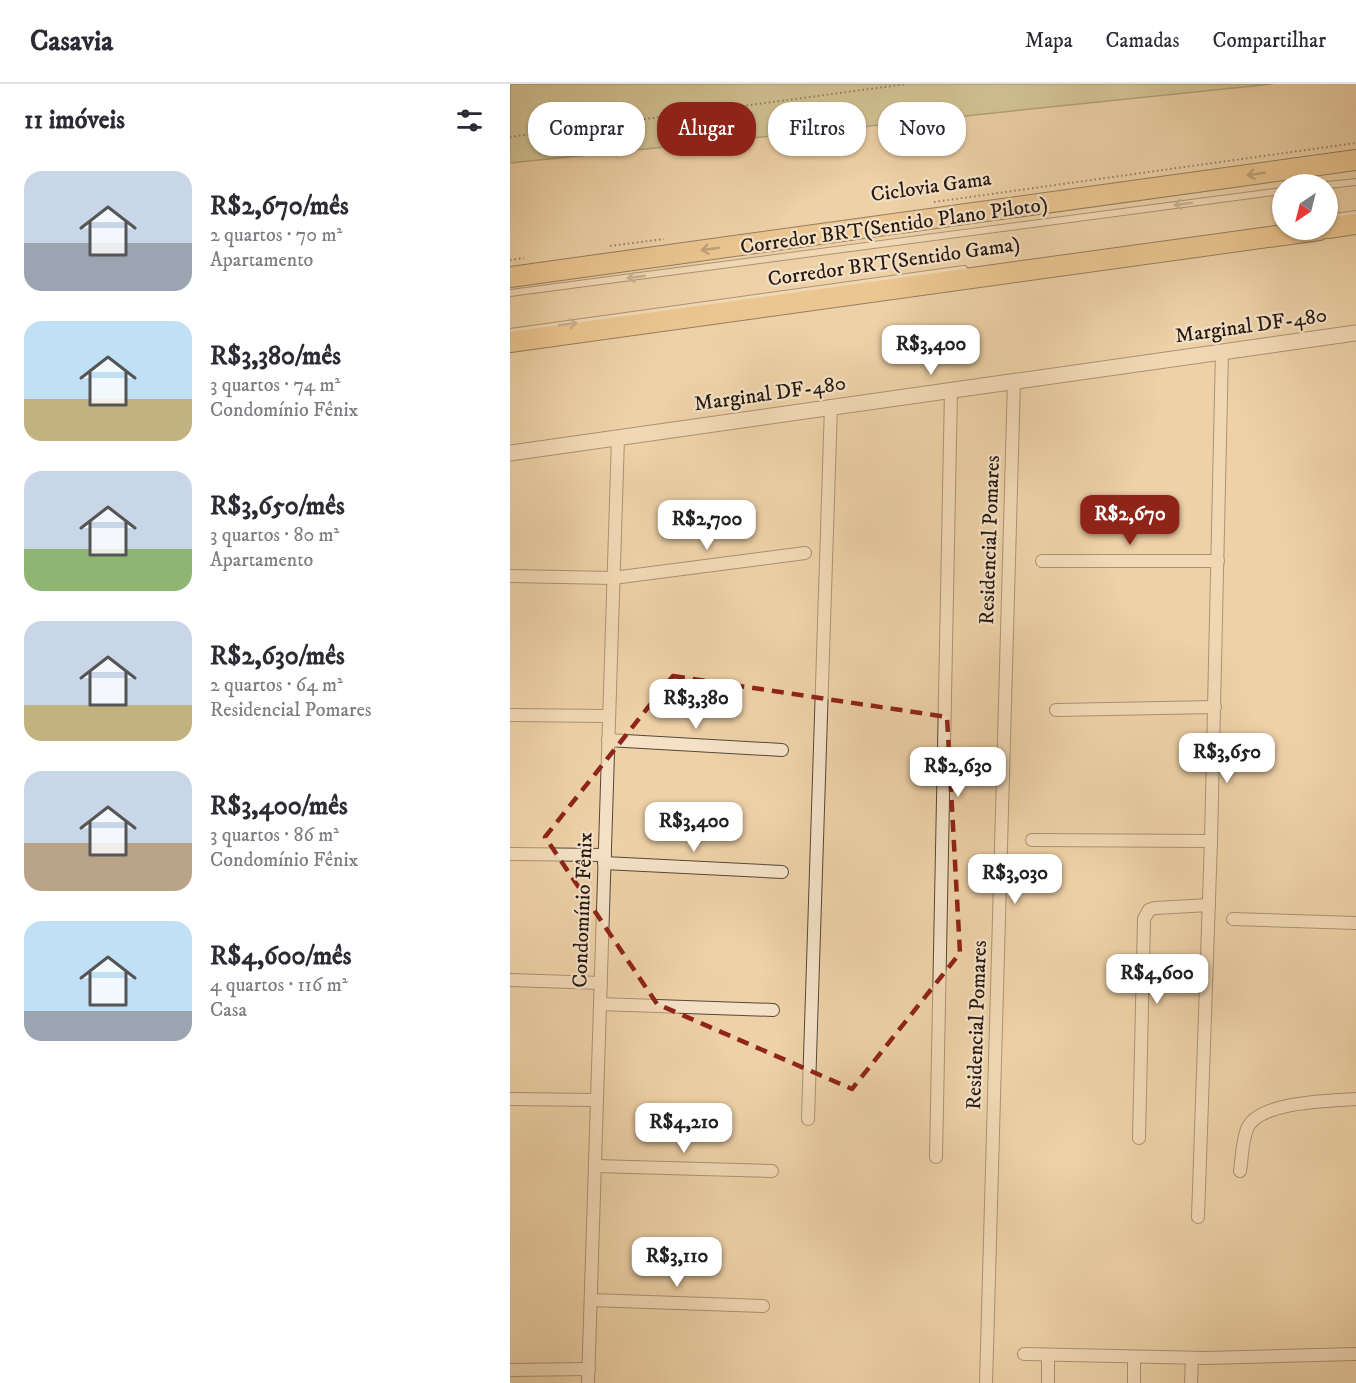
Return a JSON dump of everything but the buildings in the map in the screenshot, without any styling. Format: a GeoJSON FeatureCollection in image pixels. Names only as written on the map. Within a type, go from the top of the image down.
{"type":"FeatureCollection","features":[{"type":"Feature","properties":{"kind":"main road"},"geometry":{"type":"LineString","coordinates":[[510,277],[1356,160]]}},
{"type":"Feature","properties":{"kind":"main road"},"geometry":{"type":"LineString","coordinates":[[1338,227],[1356,224]]}},
{"type":"Feature","properties":{"kind":"main road"},"geometry":{"type":"LineString","coordinates":[[510,342],[1272,237]]}},
{"type":"Feature","properties":{"kind":"street","name":"Marginal DF-480"},"geometry":{"type":"LineString","coordinates":[[510,453],[1356,333]]}},
{"type":"Feature","properties":{"kind":"street"},"geometry":{"type":"LineString","coordinates":[[1197,1217],[1215,707],[1222,351]]}},
{"type":"Feature","properties":{"kind":"street","name":"Residencial Pomares"},"geometry":{"type":"LineString","coordinates":[[987,1383],[1014,381]]}},
{"type":"Feature","properties":{"kind":"street"},"geometry":{"type":"LineString","coordinates":[[936,1157],[951,390]]}},
{"type":"Feature","properties":{"kind":"street"},"geometry":{"type":"LineString","coordinates":[[808,1119],[831,406]]}},
{"type":"Feature","properties":{"kind":"street","name":"Condomínio Fênix"},"geometry":{"type":"LineString","coordinates":[[588,1383],[618,438]]}},
{"type":"Feature","properties":{"kind":"street"},"geometry":{"type":"LineString","coordinates":[[510,576],[613,578],[805,553]]}},
{"type":"Feature","properties":{"kind":"street"},"geometry":{"type":"LineString","coordinates":[[1042,561],[1218,561]]}},
{"type":"Feature","properties":{"kind":"street"},"geometry":{"type":"LineString","coordinates":[[1056,710],[1215,707]]}},
{"type":"Feature","properties":{"kind":"street"},"geometry":{"type":"LineString","coordinates":[[510,714],[609,716]]}},
{"type":"Feature","properties":{"kind":"street"},"geometry":{"type":"LineString","coordinates":[[608,740],[782,750]]}},
{"type":"Feature","properties":{"kind":"street"},"geometry":{"type":"LineString","coordinates":[[1032,840],[1211,841]]}},
{"type":"Feature","properties":{"kind":"street"},"geometry":{"type":"LineString","coordinates":[[510,854],[782,872]]}},
{"type":"Feature","properties":{"kind":"street"},"geometry":{"type":"LineString","coordinates":[[1139,1138],[1144,919],[1146,913],[1155,908],[1209,905]]}},
{"type":"Feature","properties":{"kind":"street"},"geometry":{"type":"LineString","coordinates":[[1233,919],[1356,923]]}},
{"type":"Feature","properties":{"kind":"street"},"geometry":{"type":"LineString","coordinates":[[510,980],[601,983]]}},
{"type":"Feature","properties":{"kind":"street"},"geometry":{"type":"LineString","coordinates":[[600,1004],[773,1010]]}},
{"type":"Feature","properties":{"kind":"street"},"geometry":{"type":"LineString","coordinates":[[510,1099],[597,1100]]}},
{"type":"Feature","properties":{"kind":"street"},"geometry":{"type":"LineString","coordinates":[[1240,1171],[1246,1130],[1251,1122],[1263,1114],[1312,1102],[1356,1099]]}},
{"type":"Feature","properties":{"kind":"street"},"geometry":{"type":"LineString","coordinates":[[595,1166],[772,1172]]}},
{"type":"Feature","properties":{"kind":"street"},"geometry":{"type":"LineString","coordinates":[[591,1300],[763,1306]]}},
{"type":"Feature","properties":{"kind":"street"},"geometry":{"type":"LineString","coordinates":[[1024,1354],[1192,1358],[1356,1354]]}},
{"type":"Feature","properties":{"kind":"street"},"geometry":{"type":"LineString","coordinates":[[1048,1355],[1048,1383]]}},
{"type":"Feature","properties":{"kind":"street"},"geometry":{"type":"LineString","coordinates":[[1134,1357],[1134,1383]]}},
{"type":"Feature","properties":{"kind":"street"},"geometry":{"type":"LineString","coordinates":[[1191,1383],[1192,1358]]}},
{"type":"Feature","properties":{"kind":"street"},"geometry":{"type":"LineString","coordinates":[[510,1370],[589,1369]]}},
{"type":"Feature","properties":{"kind":"lane"},"geometry":{"type":"LineString","coordinates":[[1338,184],[1356,182]]}},
{"type":"Feature","properties":{"kind":"lane","name":"Corredor BRT(Sentido Plano Piloto)"},"geometry":{"type":"LineString","coordinates":[[510,293],[1272,192]]}},
{"type":"Feature","properties":{"kind":"lane"},"geometry":{"type":"LineString","coordinates":[[1338,217],[1356,214]]}},
{"type":"Feature","properties":{"kind":"lane","name":"Corredor BRT(Sentido Gama)"},"geometry":{"type":"LineString","coordinates":[[510,332],[970,268]]}},
{"type":"Feature","properties":{"kind":"path"},"geometry":{"type":"LineString","coordinates":[[510,137],[907,84]]}},
{"type":"Feature","properties":{"kind":"path","name":"Ciclovia Gama"},"geometry":{"type":"LineString","coordinates":[[925,203],[1356,143]]}},
{"type":"Feature","properties":{"kind":"path"},"geometry":{"type":"LineString","coordinates":[[610,246],[667,238]]}},
{"type":"Feature","properties":{"kind":"path"},"geometry":{"type":"LineString","coordinates":[[510,260],[530,258]]}},
{"type":"Feature","properties":{"kind":"highlighted area"},"geometry":{"type":"Polygon","coordinates":[[[673,676],[947,717],[960,953],[852,1089],[657,1004],[545,837],[673,676]]]}},
{"type":"Feature","properties":{"kind":"green space"},"geometry":{"type":"Polygon","coordinates":[[[510,84],[1273,84],[966,116],[966,102],[878,102],[878,125],[866,126],[866,102],[768,102],[768,136],[756,138],[756,102],[657,102],[657,148],[645,149],[645,102],[528,102],[528,156],[578,156],[510,163],[510,84]]]}}]}
